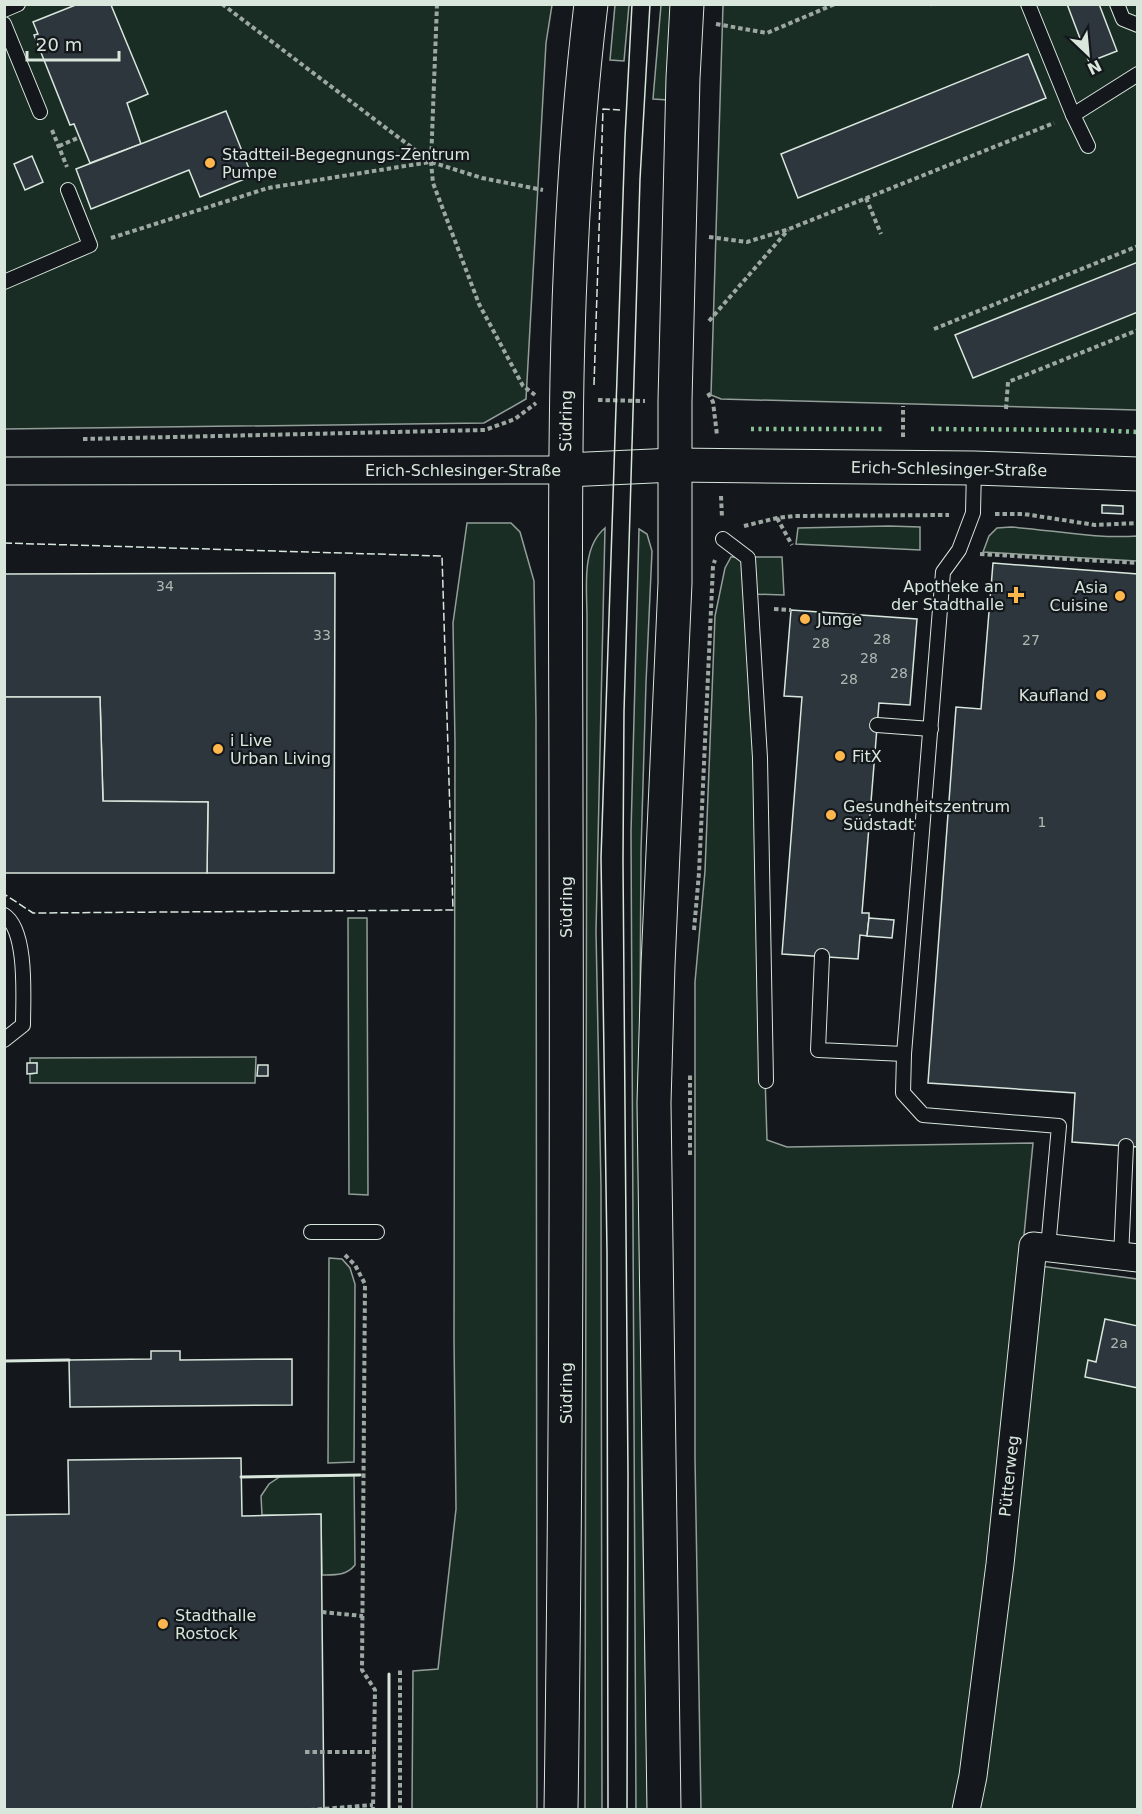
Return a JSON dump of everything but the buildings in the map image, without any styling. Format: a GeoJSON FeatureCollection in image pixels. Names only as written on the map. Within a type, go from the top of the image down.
{"type":"FeatureCollection","features":[{"type":"Feature","properties":{"kind":"main road","name":"Südring"},"geometry":{"type":"LineString","coordinates":[[561,1809],[566,1455],[568,323],[580,100],[591,4]]}},
{"type":"Feature","properties":{"kind":"main road"},"geometry":{"type":"LineString","coordinates":[[664,1809],[654,1103],[658,953],[675,583],[675,401],[682,78],[687,4]]}},
{"type":"Feature","properties":{"kind":"main road","name":"Erich-Schlesinger-Straße"},"geometry":{"type":"LineString","coordinates":[[566,470],[674,465],[974,468],[1137,474]]}},
{"type":"Feature","properties":{"kind":"street","name":"Erich-Schlesinger-Straße"},"geometry":{"type":"LineString","coordinates":[[4,471],[566,470]]}},
{"type":"Feature","properties":{"kind":"street","name":"Pütterweg"},"geometry":{"type":"LineString","coordinates":[[966,1809],[973,1776],[1000,1564],[1033,1246],[1048,1248]]}},
{"type":"Feature","properties":{"kind":"street"},"geometry":{"type":"LineString","coordinates":[[1048,1248],[1129,1257]]}},
{"type":"Feature","properties":{"kind":"lane"},"geometry":{"type":"LineString","coordinates":[[4,10],[18,4]]}},
{"type":"Feature","properties":{"kind":"lane"},"geometry":{"type":"LineString","coordinates":[[1028,4],[1088,146]]}},
{"type":"Feature","properties":{"kind":"lane"},"geometry":{"type":"LineString","coordinates":[[1117,4],[1123,19],[1137,25]]}},
{"type":"Feature","properties":{"kind":"lane"},"geometry":{"type":"LineString","coordinates":[[4,24],[40,112]]}},
{"type":"Feature","properties":{"kind":"lane"},"geometry":{"type":"LineString","coordinates":[[1073,115],[1137,74]]}},
{"type":"Feature","properties":{"kind":"lane"},"geometry":{"type":"LineString","coordinates":[[4,282],[90,245],[68,190]]}},
{"type":"Feature","properties":{"kind":"lane"},"geometry":{"type":"LineString","coordinates":[[974,468],[973,513],[959,550],[943,572],[904,1054],[903,1093],[923,1115],[1059,1126],[1048,1248]]}},
{"type":"Feature","properties":{"kind":"lane"},"geometry":{"type":"LineString","coordinates":[[723,539],[748,558],[760,758],[765,1081]]}},
{"type":"Feature","properties":{"kind":"lane"},"geometry":{"type":"LineString","coordinates":[[877,725],[931,729]]}},
{"type":"Feature","properties":{"kind":"lane"},"geometry":{"type":"LineString","coordinates":[[4,915],[12,920],[20,944],[24,1025]]}},
{"type":"Feature","properties":{"kind":"lane"},"geometry":{"type":"LineString","coordinates":[[822,956],[818,1050],[904,1054]]}},
{"type":"Feature","properties":{"kind":"lane"},"geometry":{"type":"LineString","coordinates":[[4,1025],[24,1025]]}},
{"type":"Feature","properties":{"kind":"lane"},"geometry":{"type":"LineString","coordinates":[[4,1040],[24,1025]]}},
{"type":"Feature","properties":{"kind":"lane"},"geometry":{"type":"LineString","coordinates":[[1126,1146],[1129,1257]]}},
{"type":"Feature","properties":{"kind":"lane"},"geometry":{"type":"LineString","coordinates":[[311,1232],[377,1232]]}},
{"type":"Feature","properties":{"kind":"path"},"geometry":{"type":"LineString","coordinates":[[222,4],[431,162],[482,178],[550,191]]}},
{"type":"Feature","properties":{"kind":"path"},"geometry":{"type":"LineString","coordinates":[[75,439],[485,430],[515,419],[541,399],[523,386],[478,304],[433,183],[431,162],[436,4]]}},
{"type":"Feature","properties":{"kind":"path"},"geometry":{"type":"LineString","coordinates":[[715,24],[767,33],[835,4]]}},
{"type":"Feature","properties":{"kind":"path"},"geometry":{"type":"LineString","coordinates":[[40,112],[47,117],[70,174],[68,190]]}},
{"type":"Feature","properties":{"kind":"path"},"geometry":{"type":"LineString","coordinates":[[708,237],[747,242],[789,229],[1073,115]]}},
{"type":"Feature","properties":{"kind":"path"},"geometry":{"type":"LineString","coordinates":[[59,146],[80,137]]}},
{"type":"Feature","properties":{"kind":"path"},"geometry":{"type":"LineString","coordinates":[[90,245],[268,188],[431,162]]}},
{"type":"Feature","properties":{"kind":"path"},"geometry":{"type":"LineString","coordinates":[[866,198],[881,234]]}},
{"type":"Feature","properties":{"kind":"path"},"geometry":{"type":"LineString","coordinates":[[705,326],[789,229]]}},
{"type":"Feature","properties":{"kind":"path"},"geometry":{"type":"LineString","coordinates":[[934,329],[1137,246]]}},
{"type":"Feature","properties":{"kind":"path"},"geometry":{"type":"LineString","coordinates":[[1006,409],[1008,382],[1137,330]]}},
{"type":"Feature","properties":{"kind":"path"},"geometry":{"type":"LineString","coordinates":[[567,399],[713,402],[717,436]]}},
{"type":"Feature","properties":{"kind":"path"},"geometry":{"type":"LineString","coordinates":[[903,406],[903,437]]}},
{"type":"Feature","properties":{"kind":"path"},"geometry":{"type":"LineString","coordinates":[[693,939],[699,873],[713,566],[723,539],[744,526],[794,516],[1024,514],[1095,525],[1137,523]]}},
{"type":"Feature","properties":{"kind":"path"},"geometry":{"type":"LineString","coordinates":[[777,518],[792,544]]}},
{"type":"Feature","properties":{"kind":"path"},"geometry":{"type":"LineString","coordinates":[[959,550],[984,554],[1137,563]]}},
{"type":"Feature","properties":{"kind":"path"},"geometry":{"type":"LineString","coordinates":[[690,1067],[690,1162]]}},
{"type":"Feature","properties":{"kind":"path"},"geometry":{"type":"LineString","coordinates":[[310,1809],[374,1807],[375,1690],[362,1670],[365,1284],[355,1265],[345,1255],[333,1254]]}},
{"type":"Feature","properties":{"kind":"path"},"geometry":{"type":"LineString","coordinates":[[322,1612],[363,1616]]}},
{"type":"Feature","properties":{"kind":"path"},"geometry":{"type":"LineString","coordinates":[[400,1669],[400,1809]]}},
{"type":"Feature","properties":{"kind":"path"},"geometry":{"type":"LineString","coordinates":[[305,1752],[374,1752]]}},
{"type":"Feature","properties":{"kind":"green space"},"geometry":{"type":"Polygon","coordinates":[[[4,5],[552,5],[546,43],[526,399],[484,423],[5,429],[4,5]]]}},
{"type":"Feature","properties":{"kind":"green space"},"geometry":{"type":"Polygon","coordinates":[[[615,5],[629,5],[624,61],[610,60],[615,5]]]}},
{"type":"Feature","properties":{"kind":"green space"},"geometry":{"type":"Polygon","coordinates":[[[661,5],[675,5],[668,100],[653,99],[661,5]]]}},
{"type":"Feature","properties":{"kind":"green space"},"geometry":{"type":"Polygon","coordinates":[[[723,5],[1137,5],[1137,410],[721,399],[711,395],[723,5]]]}},
{"type":"Feature","properties":{"kind":"green space"},"geometry":{"type":"Polygon","coordinates":[[[467,523],[511,523],[520,532],[534,581],[537,1809],[412,1809],[413,1671],[438,1669],[456,1509],[453,623],[467,523]]]}},
{"type":"Feature","properties":{"kind":"green space"},"geometry":{"type":"Polygon","coordinates":[[[920,527],[920,550],[796,544],[798,528],[920,527]]]}},
{"type":"Feature","properties":{"kind":"green space"},"geometry":{"type":"Polygon","coordinates":[[[1011,527],[1090,535],[1137,536],[1137,561],[983,552],[989,536],[997,528],[1011,527]]]}},
{"type":"Feature","properties":{"kind":"green space"},"geometry":{"type":"Polygon","coordinates":[[[605,528],[596,931],[601,1187],[602,1809],[585,1810],[586,581],[592,546],[597,536],[605,528]]]}},
{"type":"Feature","properties":{"kind":"green space"},"geometry":{"type":"Polygon","coordinates":[[[639,529],[647,534],[652,551],[641,852],[640,1017],[642,1480],[648,1809],[636,1810],[631,832],[639,529]]]}},
{"type":"Feature","properties":{"kind":"green space"},"geometry":{"type":"Polygon","coordinates":[[[731,557],[782,557],[784,595],[750,594],[767,1140],[787,1147],[1033,1143],[992,1563],[958,1809],[701,1810],[695,1458],[695,982],[705,871],[715,616],[725,568],[731,557]]]}},
{"type":"Feature","properties":{"kind":"green space"},"geometry":{"type":"Polygon","coordinates":[[[348,918],[367,918],[368,1195],[349,1194],[348,918]]]}},
{"type":"Feature","properties":{"kind":"green space"},"geometry":{"type":"Polygon","coordinates":[[[256,1057],[255,1083],[30,1083],[30,1074],[36,1073],[37,1063],[30,1063],[30,1058],[256,1057]]]}},
{"type":"Feature","properties":{"kind":"green space"},"geometry":{"type":"Polygon","coordinates":[[[329,1258],[342,1259],[350,1268],[355,1284],[354,1462],[328,1463],[329,1258]]]}},
{"type":"Feature","properties":{"kind":"green space"},"geometry":{"type":"Polygon","coordinates":[[[1040,1266],[1137,1279],[1137,1809],[978,1810],[1040,1266]]]}},
{"type":"Feature","properties":{"kind":"green space"},"geometry":{"type":"Polygon","coordinates":[[[354,1475],[355,1565],[344,1573],[322,1575],[321,1515],[262,1515],[261,1496],[269,1484],[281,1476],[354,1475]]]}},
{"type":"Feature","properties":{"kind":"tram line"},"geometry":{"type":"LineString","coordinates":[[608,1810],[607,1252],[601,858],[625,137],[632,4]]}},
{"type":"Feature","properties":{"kind":"tram line"},"geometry":{"type":"LineString","coordinates":[[627,1810],[628,1476],[624,712],[640,179],[650,4]]}},
{"type":"Feature","properties":{"kind":"hedge"},"geometry":{"type":"LineString","coordinates":[[751,429],[882,429]]}},
{"type":"Feature","properties":{"kind":"hedge"},"geometry":{"type":"LineString","coordinates":[[931,429],[1138,432]]}},
{"type":"Feature","properties":{"kind":"fence"},"geometry":{"type":"LineString","coordinates":[[594,385],[603,109],[620,110]]}},
{"type":"Feature","properties":{"kind":"fence"},"geometry":{"type":"LineString","coordinates":[[4,543],[442,556],[453,910],[33,913],[4,894]]}},
{"type":"Feature","properties":{"kind":"wall"},"geometry":{"type":"LineString","coordinates":[[4,1361],[69,1360]]}},
{"type":"Feature","properties":{"kind":"wall"},"geometry":{"type":"LineString","coordinates":[[241,1477],[360,1475]]}},
{"type":"Feature","properties":{"kind":"wall"},"geometry":{"type":"LineString","coordinates":[[389,1674],[389,1810]]}},
{"type":"Feature","properties":{"kind":"place","name":"Stadtteil-Begegnungs-Zentrum Pumpe"},"geometry":{"type":"Point","coordinates":[210,163]}},
{"type":"Feature","properties":{"kind":"place","name":"Apotheke an der Stadthalle"},"geometry":{"type":"Point","coordinates":[1016,595]}},
{"type":"Feature","properties":{"kind":"place","name":"Asia Cuisine"},"geometry":{"type":"Point","coordinates":[1120,596]}},
{"type":"Feature","properties":{"kind":"place","name":"Junge"},"geometry":{"type":"Point","coordinates":[805,619]}},
{"type":"Feature","properties":{"kind":"place","name":"Kaufland"},"geometry":{"type":"Point","coordinates":[1101,695]}},
{"type":"Feature","properties":{"kind":"place","name":"i Live Urban Living"},"geometry":{"type":"Point","coordinates":[218,749]}},
{"type":"Feature","properties":{"kind":"place","name":"FitX"},"geometry":{"type":"Point","coordinates":[840,756]}},
{"type":"Feature","properties":{"kind":"place","name":"Gesundheitszentrum Südstadt"},"geometry":{"type":"Point","coordinates":[831,815]}},
{"type":"Feature","properties":{"kind":"place","name":"Stadthalle Rostock"},"geometry":{"type":"Point","coordinates":[163,1624]}}]}
